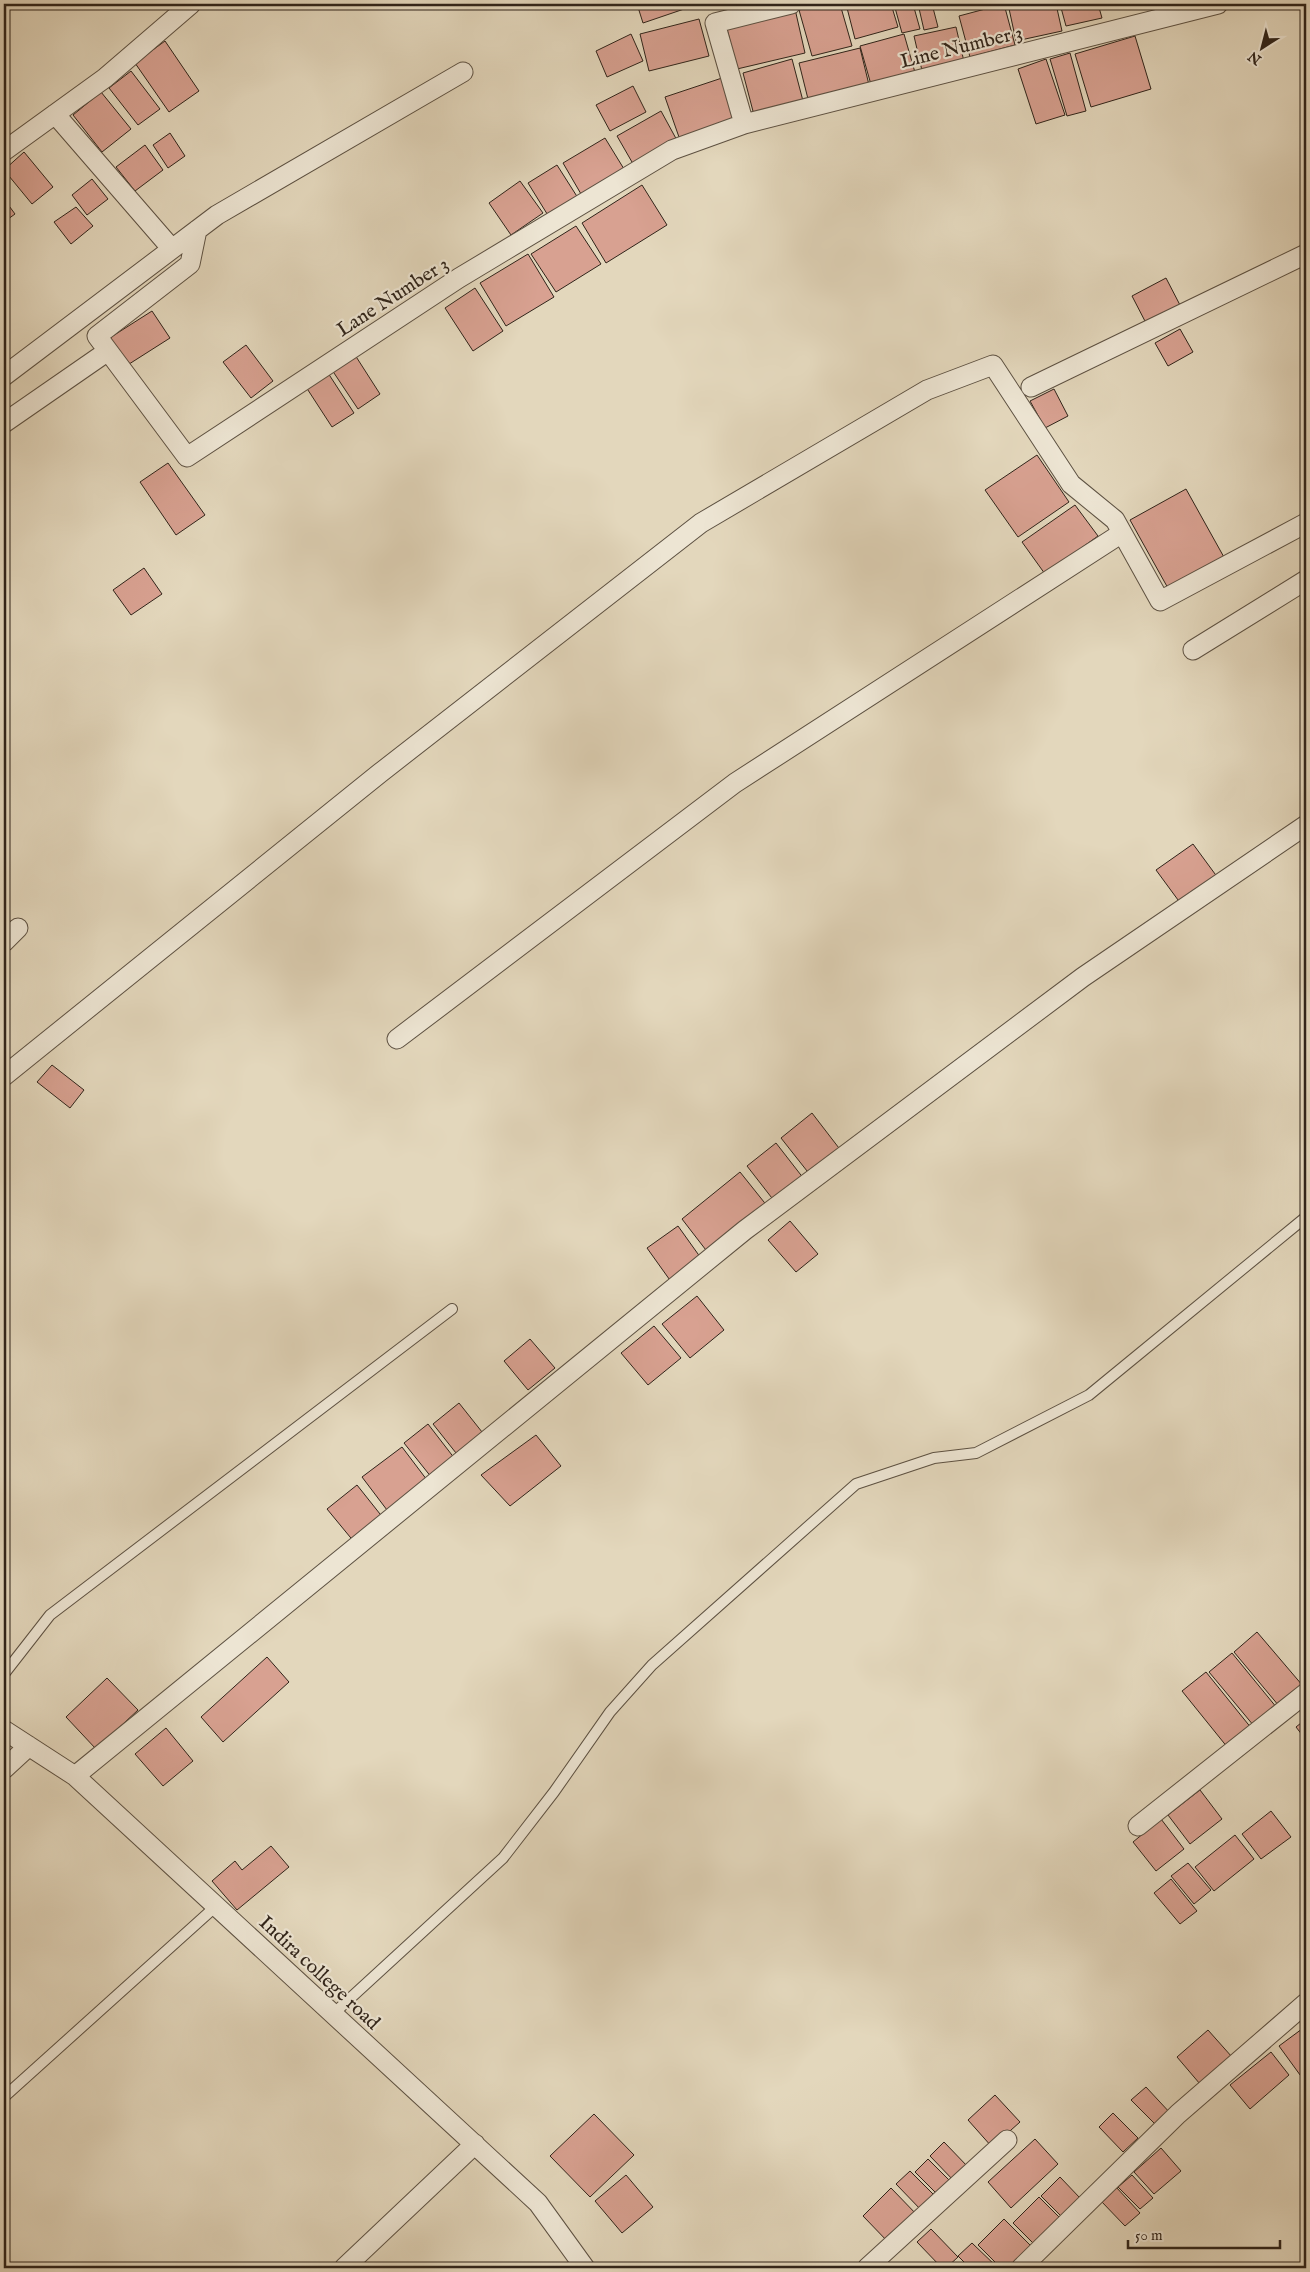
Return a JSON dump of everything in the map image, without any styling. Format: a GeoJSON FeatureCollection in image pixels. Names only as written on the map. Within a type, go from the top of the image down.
{"type":"FeatureCollection","features":[{"type":"Feature","properties":{"kind":"street"},"geometry":{"type":"LineString","coordinates":[[4,152],[105,78],[191,4]]}},
{"type":"Feature","properties":{"kind":"street"},"geometry":{"type":"LineString","coordinates":[[744,124],[715,23],[791,4]]}},
{"type":"Feature","properties":{"kind":"street","name":"Line Number 3"},"geometry":{"type":"LineString","coordinates":[[744,124],[1218,4]]}},
{"type":"Feature","properties":{"kind":"street"},"geometry":{"type":"LineString","coordinates":[[4,376],[217,214],[463,72]]}},
{"type":"Feature","properties":{"kind":"street"},"geometry":{"type":"LineString","coordinates":[[56,114],[172,249]]}},
{"type":"Feature","properties":{"kind":"street","name":"Lane Number 3"},"geometry":{"type":"LineString","coordinates":[[108,351],[187,457],[459,278],[664,155],[744,124]]}},
{"type":"Feature","properties":{"kind":"street"},"geometry":{"type":"LineString","coordinates":[[4,423],[108,351],[96,336],[190,264],[196,230]]}},
{"type":"Feature","properties":{"kind":"street"},"geometry":{"type":"LineString","coordinates":[[1031,386],[1306,254]]}},
{"type":"Feature","properties":{"kind":"street"},"geometry":{"type":"LineString","coordinates":[[4,1076],[380,773],[702,524],[927,390],[993,365],[1071,484],[1115,520],[1160,601],[1306,523]]}},
{"type":"Feature","properties":{"kind":"street"},"geometry":{"type":"LineString","coordinates":[[397,1039],[735,782],[1122,533]]}},
{"type":"Feature","properties":{"kind":"street"},"geometry":{"type":"LineString","coordinates":[[1193,650],[1306,580]]}},
{"type":"Feature","properties":{"kind":"street"},"geometry":{"type":"LineString","coordinates":[[75,1776],[745,1230],[1083,977],[1306,825]]}},
{"type":"Feature","properties":{"kind":"street"},"geometry":{"type":"LineString","coordinates":[[4,942],[18,928]]}},
{"type":"Feature","properties":{"kind":"street"},"geometry":{"type":"LineString","coordinates":[[1138,1826],[1306,1693]]}},
{"type":"Feature","properties":{"kind":"street","name":"Indira college road"},"geometry":{"type":"LineString","coordinates":[[4,1730],[75,1776],[332,2015],[475,2144],[538,2203],[585,2268]]}},
{"type":"Feature","properties":{"kind":"street"},"geometry":{"type":"LineString","coordinates":[[4,1769],[29,1746]]}},
{"type":"Feature","properties":{"kind":"street"},"geometry":{"type":"LineString","coordinates":[[1021,2268],[1178,2114],[1306,2003]]}},
{"type":"Feature","properties":{"kind":"street"},"geometry":{"type":"LineString","coordinates":[[867,2268],[1007,2140]]}},
{"type":"Feature","properties":{"kind":"street"},"geometry":{"type":"LineString","coordinates":[[344,2268],[475,2144]]}},
{"type":"Feature","properties":{"kind":"lane"},"geometry":{"type":"LineString","coordinates":[[332,2015],[503,1858],[554,1792],[610,1712],[652,1665],[856,1484],[934,1458],[976,1453],[1089,1395],[1306,1217]]}},
{"type":"Feature","properties":{"kind":"lane"},"geometry":{"type":"LineString","coordinates":[[4,1674],[50,1615],[452,1309]]}},
{"type":"Feature","properties":{"kind":"lane"},"geometry":{"type":"LineString","coordinates":[[4,2097],[215,1907]]}},
{"type":"Feature","properties":{"kind":"building"},"geometry":{"type":"Polygon","coordinates":[[[637,4],[689,4],[690,7],[643,23],[637,4]]]}},
{"type":"Feature","properties":{"kind":"building"},"geometry":{"type":"Polygon","coordinates":[[[822,4],[840,4],[852,46],[812,56],[799,10],[822,4]]]}},
{"type":"Feature","properties":{"kind":"building"},"geometry":{"type":"Polygon","coordinates":[[[846,4],[891,4],[898,27],[855,39],[846,4]]]}},
{"type":"Feature","properties":{"kind":"building"},"geometry":{"type":"Polygon","coordinates":[[[894,4],[913,4],[920,29],[902,33],[894,4]]]}},
{"type":"Feature","properties":{"kind":"building"},"geometry":{"type":"Polygon","coordinates":[[[918,4],[932,4],[938,27],[924,30],[918,4]]]}},
{"type":"Feature","properties":{"kind":"building"},"geometry":{"type":"Polygon","coordinates":[[[1004,4],[1015,45],[970,57],[959,16],[1004,4]]]}},
{"type":"Feature","properties":{"kind":"building"},"geometry":{"type":"Polygon","coordinates":[[[1008,4],[1056,4],[1062,31],[1016,41],[1008,4]]]}},
{"type":"Feature","properties":{"kind":"building"},"geometry":{"type":"Polygon","coordinates":[[[1060,4],[1098,4],[1102,18],[1066,26],[1060,4]]]}},
{"type":"Feature","properties":{"kind":"building"},"geometry":{"type":"Polygon","coordinates":[[[795,9],[805,53],[737,69],[726,25],[795,9]]]}},
{"type":"Feature","properties":{"kind":"building"},"geometry":{"type":"Polygon","coordinates":[[[699,19],[709,56],[649,71],[640,34],[699,19]]]}},
{"type":"Feature","properties":{"kind":"building"},"geometry":{"type":"Polygon","coordinates":[[[956,27],[965,66],[923,75],[914,36],[956,27]]]}},
{"type":"Feature","properties":{"kind":"building"},"geometry":{"type":"Polygon","coordinates":[[[631,34],[643,61],[607,77],[596,51],[631,34]]]}},
{"type":"Feature","properties":{"kind":"building"},"geometry":{"type":"Polygon","coordinates":[[[904,34],[916,76],[872,88],[860,46],[904,34]]]}},
{"type":"Feature","properties":{"kind":"building"},"geometry":{"type":"Polygon","coordinates":[[[1135,36],[1151,89],[1091,107],[1075,54],[1135,36]]]}},
{"type":"Feature","properties":{"kind":"building"},"geometry":{"type":"Polygon","coordinates":[[[165,41],[199,91],[169,112],[135,63],[165,41]]]}},
{"type":"Feature","properties":{"kind":"building"},"geometry":{"type":"Polygon","coordinates":[[[860,48],[870,89],[809,103],[799,63],[860,48]]]}},
{"type":"Feature","properties":{"kind":"building"},"geometry":{"type":"Polygon","coordinates":[[[1070,53],[1086,111],[1067,116],[1050,59],[1070,53]]]}},
{"type":"Feature","properties":{"kind":"building"},"geometry":{"type":"Polygon","coordinates":[[[792,59],[803,101],[754,115],[743,73],[792,59]]]}},
{"type":"Feature","properties":{"kind":"building"},"geometry":{"type":"Polygon","coordinates":[[[1046,59],[1065,115],[1036,124],[1018,69],[1046,59]]]}},
{"type":"Feature","properties":{"kind":"building"},"geometry":{"type":"Polygon","coordinates":[[[131,71],[160,109],[138,125],[109,88],[131,71]]]}},
{"type":"Feature","properties":{"kind":"building"},"geometry":{"type":"Polygon","coordinates":[[[722,78],[737,121],[680,140],[665,97],[722,78]]]}},
{"type":"Feature","properties":{"kind":"building"},"geometry":{"type":"Polygon","coordinates":[[[633,86],[646,112],[610,131],[596,105],[633,86]]]}},
{"type":"Feature","properties":{"kind":"building"},"geometry":{"type":"Polygon","coordinates":[[[101,92],[131,129],[102,152],[73,115],[101,92]]]}},
{"type":"Feature","properties":{"kind":"building"},"geometry":{"type":"Polygon","coordinates":[[[661,111],[679,144],[636,169],[617,136],[661,111]]]}},
{"type":"Feature","properties":{"kind":"building"},"geometry":{"type":"Polygon","coordinates":[[[170,133],[185,156],[168,168],[153,145],[170,133]]]}},
{"type":"Feature","properties":{"kind":"building"},"geometry":{"type":"Polygon","coordinates":[[[605,138],[624,169],[581,194],[563,163],[605,138]]]}},
{"type":"Feature","properties":{"kind":"building"},"geometry":{"type":"Polygon","coordinates":[[[145,145],[163,170],[135,191],[116,167],[145,145]]]}},
{"type":"Feature","properties":{"kind":"building"},"geometry":{"type":"Polygon","coordinates":[[[24,152],[53,187],[32,204],[4,170],[24,152]]]}},
{"type":"Feature","properties":{"kind":"building"},"geometry":{"type":"Polygon","coordinates":[[[557,165],[578,198],[549,217],[528,183],[557,165]]]}},
{"type":"Feature","properties":{"kind":"building"},"geometry":{"type":"Polygon","coordinates":[[[92,179],[108,199],[87,215],[72,195],[92,179]]]}},
{"type":"Feature","properties":{"kind":"building"},"geometry":{"type":"Polygon","coordinates":[[[520,181],[543,213],[511,235],[489,203],[520,181]]]}},
{"type":"Feature","properties":{"kind":"building"},"geometry":{"type":"Polygon","coordinates":[[[642,185],[667,225],[606,263],[582,223],[642,185]]]}},
{"type":"Feature","properties":{"kind":"building"},"geometry":{"type":"Polygon","coordinates":[[[4,199],[15,214],[4,222],[4,199]]]}},
{"type":"Feature","properties":{"kind":"building"},"geometry":{"type":"Polygon","coordinates":[[[76,207],[93,226],[71,244],[54,222],[76,207]]]}},
{"type":"Feature","properties":{"kind":"building"},"geometry":{"type":"Polygon","coordinates":[[[576,226],[601,264],[556,292],[531,254],[576,226]]]}},
{"type":"Feature","properties":{"kind":"building"},"geometry":{"type":"Polygon","coordinates":[[[528,254],[554,297],[506,326],[480,283],[528,254]]]}},
{"type":"Feature","properties":{"kind":"building"},"geometry":{"type":"Polygon","coordinates":[[[1166,278],[1181,307],[1147,325],[1132,296],[1166,278]]]}},
{"type":"Feature","properties":{"kind":"building"},"geometry":{"type":"Polygon","coordinates":[[[475,288],[503,331],[473,351],[445,308],[475,288]]]}},
{"type":"Feature","properties":{"kind":"building"},"geometry":{"type":"Polygon","coordinates":[[[152,311],[170,338],[126,366],[108,339],[152,311]]]}},
{"type":"Feature","properties":{"kind":"building"},"geometry":{"type":"Polygon","coordinates":[[[1180,329],[1193,352],[1168,366],[1155,343],[1180,329]]]}},
{"type":"Feature","properties":{"kind":"building"},"geometry":{"type":"Polygon","coordinates":[[[246,345],[273,381],[251,398],[223,362],[246,345]]]}},
{"type":"Feature","properties":{"kind":"building"},"geometry":{"type":"Polygon","coordinates":[[[355,355],[380,394],[358,409],[332,370],[355,355]]]}},
{"type":"Feature","properties":{"kind":"building"},"geometry":{"type":"Polygon","coordinates":[[[328,373],[354,413],[332,427],[306,387],[328,373]]]}},
{"type":"Feature","properties":{"kind":"building"},"geometry":{"type":"Polygon","coordinates":[[[1054,389],[1068,416],[1045,428],[1030,401],[1054,389]]]}},
{"type":"Feature","properties":{"kind":"building"},"geometry":{"type":"Polygon","coordinates":[[[1037,455],[1069,502],[1018,537],[985,490],[1037,455]]]}},
{"type":"Feature","properties":{"kind":"building"},"geometry":{"type":"Polygon","coordinates":[[[168,463],[205,515],[176,535],[140,482],[168,463]]]}},
{"type":"Feature","properties":{"kind":"building"},"geometry":{"type":"Polygon","coordinates":[[[1186,489],[1225,559],[1169,590],[1130,520],[1186,489]]]}},
{"type":"Feature","properties":{"kind":"building"},"geometry":{"type":"Polygon","coordinates":[[[1075,505],[1098,536],[1045,574],[1022,542],[1075,505]]]}},
{"type":"Feature","properties":{"kind":"building"},"geometry":{"type":"Polygon","coordinates":[[[144,568],[162,594],[131,615],[113,590],[144,568]]]}},
{"type":"Feature","properties":{"kind":"building"},"geometry":{"type":"Polygon","coordinates":[[[1193,844],[1218,878],[1181,904],[1156,870],[1193,844]]]}},
{"type":"Feature","properties":{"kind":"building"},"geometry":{"type":"Polygon","coordinates":[[[52,1065],[84,1090],[70,1108],[37,1082],[52,1065]]]}},
{"type":"Feature","properties":{"kind":"building"},"geometry":{"type":"Polygon","coordinates":[[[812,1113],[842,1152],[811,1176],[781,1138],[812,1113]]]}},
{"type":"Feature","properties":{"kind":"building"},"geometry":{"type":"Polygon","coordinates":[[[776,1143],[804,1179],[775,1202],[747,1166],[776,1143]]]}},
{"type":"Feature","properties":{"kind":"building"},"geometry":{"type":"Polygon","coordinates":[[[740,1172],[768,1207],[709,1254],[682,1219],[740,1172]]]}},
{"type":"Feature","properties":{"kind":"building"},"geometry":{"type":"Polygon","coordinates":[[[790,1221],[818,1254],[796,1272],[768,1240],[790,1221]]]}},
{"type":"Feature","properties":{"kind":"building"},"geometry":{"type":"Polygon","coordinates":[[[678,1226],[703,1261],[672,1283],[647,1248],[678,1226]]]}},
{"type":"Feature","properties":{"kind":"building"},"geometry":{"type":"Polygon","coordinates":[[[697,1296],[724,1330],[690,1358],[662,1324],[697,1296]]]}},
{"type":"Feature","properties":{"kind":"building"},"geometry":{"type":"Polygon","coordinates":[[[654,1326],[681,1358],[648,1385],[621,1353],[654,1326]]]}},
{"type":"Feature","properties":{"kind":"building"},"geometry":{"type":"Polygon","coordinates":[[[530,1339],[555,1368],[528,1390],[504,1361],[530,1339]]]}},
{"type":"Feature","properties":{"kind":"building"},"geometry":{"type":"Polygon","coordinates":[[[459,1403],[486,1437],[460,1458],[433,1424],[459,1403]]]}},
{"type":"Feature","properties":{"kind":"building"},"geometry":{"type":"Polygon","coordinates":[[[428,1424],[455,1459],[432,1478],[404,1443],[428,1424]]]}},
{"type":"Feature","properties":{"kind":"building"},"geometry":{"type":"Polygon","coordinates":[[[536,1435],[561,1466],[510,1506],[481,1475],[536,1435]]]}},
{"type":"Feature","properties":{"kind":"building"},"geometry":{"type":"Polygon","coordinates":[[[402,1447],[427,1480],[387,1510],[362,1477],[402,1447]]]}},
{"type":"Feature","properties":{"kind":"building"},"geometry":{"type":"Polygon","coordinates":[[[357,1485],[384,1519],[355,1543],[327,1509],[357,1485]]]}},
{"type":"Feature","properties":{"kind":"building"},"geometry":{"type":"Polygon","coordinates":[[[1257,1632],[1303,1686],[1279,1706],[1234,1652],[1257,1632]]]}},
{"type":"Feature","properties":{"kind":"building"},"geometry":{"type":"Polygon","coordinates":[[[1232,1653],[1277,1708],[1254,1726],[1209,1672],[1232,1653]]]}},
{"type":"Feature","properties":{"kind":"building"},"geometry":{"type":"Polygon","coordinates":[[[267,1657],[289,1682],[223,1742],[201,1717],[267,1657]]]}},
{"type":"Feature","properties":{"kind":"building"},"geometry":{"type":"Polygon","coordinates":[[[1206,1672],[1252,1729],[1228,1748],[1182,1691],[1206,1672]]]}},
{"type":"Feature","properties":{"kind":"building"},"geometry":{"type":"Polygon","coordinates":[[[107,1678],[138,1710],[96,1749],[66,1717],[107,1678]]]}},
{"type":"Feature","properties":{"kind":"building"},"geometry":{"type":"Polygon","coordinates":[[[1306,1719],[1306,1740],[1296,1727],[1306,1719]]]}},
{"type":"Feature","properties":{"kind":"building"},"geometry":{"type":"Polygon","coordinates":[[[166,1728],[193,1761],[163,1786],[135,1754],[166,1728]]]}},
{"type":"Feature","properties":{"kind":"building"},"geometry":{"type":"Polygon","coordinates":[[[1200,1790],[1222,1819],[1190,1844],[1168,1815],[1200,1790]]]}},
{"type":"Feature","properties":{"kind":"building"},"geometry":{"type":"Polygon","coordinates":[[[1271,1811],[1291,1837],[1261,1859],[1242,1834],[1271,1811]]]}},
{"type":"Feature","properties":{"kind":"building"},"geometry":{"type":"Polygon","coordinates":[[[1161,1819],[1184,1849],[1156,1871],[1133,1842],[1161,1819]]]}},
{"type":"Feature","properties":{"kind":"building"},"geometry":{"type":"Polygon","coordinates":[[[1235,1835],[1254,1859],[1214,1891],[1195,1867],[1235,1835]]]}},
{"type":"Feature","properties":{"kind":"building"},"geometry":{"type":"Polygon","coordinates":[[[271,1846],[289,1867],[237,1910],[212,1881],[235,1861],[242,1870],[271,1846]]]}},
{"type":"Feature","properties":{"kind":"building"},"geometry":{"type":"Polygon","coordinates":[[[1188,1863],[1211,1890],[1194,1904],[1171,1876],[1188,1863]]]}},
{"type":"Feature","properties":{"kind":"building"},"geometry":{"type":"Polygon","coordinates":[[[1171,1879],[1197,1911],[1180,1924],[1154,1893],[1171,1879]]]}},
{"type":"Feature","properties":{"kind":"building"},"geometry":{"type":"Polygon","coordinates":[[[1306,2026],[1306,2076],[1303,2079],[1279,2046],[1306,2026]]]}},
{"type":"Feature","properties":{"kind":"building"},"geometry":{"type":"Polygon","coordinates":[[[1208,2030],[1232,2057],[1200,2084],[1177,2057],[1208,2030]]]}},
{"type":"Feature","properties":{"kind":"building"},"geometry":{"type":"Polygon","coordinates":[[[1271,2052],[1289,2075],[1250,2109],[1230,2085],[1271,2052]]]}},
{"type":"Feature","properties":{"kind":"building"},"geometry":{"type":"Polygon","coordinates":[[[1146,2087],[1172,2115],[1159,2128],[1131,2100],[1146,2087]]]}},
{"type":"Feature","properties":{"kind":"building"},"geometry":{"type":"Polygon","coordinates":[[[995,2095],[1020,2122],[992,2147],[968,2120],[995,2095]]]}},
{"type":"Feature","properties":{"kind":"building"},"geometry":{"type":"Polygon","coordinates":[[[1113,2113],[1138,2138],[1123,2152],[1099,2127],[1113,2113]]]}},
{"type":"Feature","properties":{"kind":"building"},"geometry":{"type":"Polygon","coordinates":[[[594,2114],[634,2155],[590,2197],[550,2156],[594,2114]]]}},
{"type":"Feature","properties":{"kind":"building"},"geometry":{"type":"Polygon","coordinates":[[[1035,2139],[1058,2164],[1011,2208],[988,2182],[1035,2139]]]}},
{"type":"Feature","properties":{"kind":"building"},"geometry":{"type":"Polygon","coordinates":[[[944,2142],[969,2168],[955,2182],[930,2156],[944,2142]]]}},
{"type":"Feature","properties":{"kind":"building"},"geometry":{"type":"Polygon","coordinates":[[[1161,2148],[1181,2171],[1154,2194],[1134,2172],[1161,2148]]]}},
{"type":"Feature","properties":{"kind":"building"},"geometry":{"type":"Polygon","coordinates":[[[928,2159],[953,2184],[940,2197],[915,2172],[928,2159]]]}},
{"type":"Feature","properties":{"kind":"building"},"geometry":{"type":"Polygon","coordinates":[[[910,2171],[937,2198],[923,2212],[896,2184],[910,2171]]]}},
{"type":"Feature","properties":{"kind":"building"},"geometry":{"type":"Polygon","coordinates":[[[626,2175],[653,2207],[622,2233],[595,2201],[626,2175]]]}},
{"type":"Feature","properties":{"kind":"building"},"geometry":{"type":"Polygon","coordinates":[[[1132,2175],[1153,2198],[1140,2209],[1118,2187],[1132,2175]]]}},
{"type":"Feature","properties":{"kind":"building"},"geometry":{"type":"Polygon","coordinates":[[[1060,2177],[1080,2198],[1061,2216],[1041,2196],[1060,2177]]]}},
{"type":"Feature","properties":{"kind":"building"},"geometry":{"type":"Polygon","coordinates":[[[1116,2187],[1140,2213],[1125,2226],[1101,2201],[1116,2187]]]}},
{"type":"Feature","properties":{"kind":"building"},"geometry":{"type":"Polygon","coordinates":[[[891,2188],[919,2217],[890,2244],[863,2216],[891,2188]]]}},
{"type":"Feature","properties":{"kind":"building"},"geometry":{"type":"Polygon","coordinates":[[[1039,2197],[1062,2220],[1036,2246],[1013,2223],[1039,2197]]]}},
{"type":"Feature","properties":{"kind":"building"},"geometry":{"type":"Polygon","coordinates":[[[1004,2219],[1031,2246],[1009,2268],[1001,2268],[978,2245],[1004,2219]]]}},
{"type":"Feature","properties":{"kind":"building"},"geometry":{"type":"Polygon","coordinates":[[[931,2229],[958,2257],[946,2268],[942,2268],[917,2242],[931,2229]]]}},
{"type":"Feature","properties":{"kind":"building"},"geometry":{"type":"Polygon","coordinates":[[[972,2243],[998,2268],[970,2268],[958,2256],[972,2243]]]}}]}
